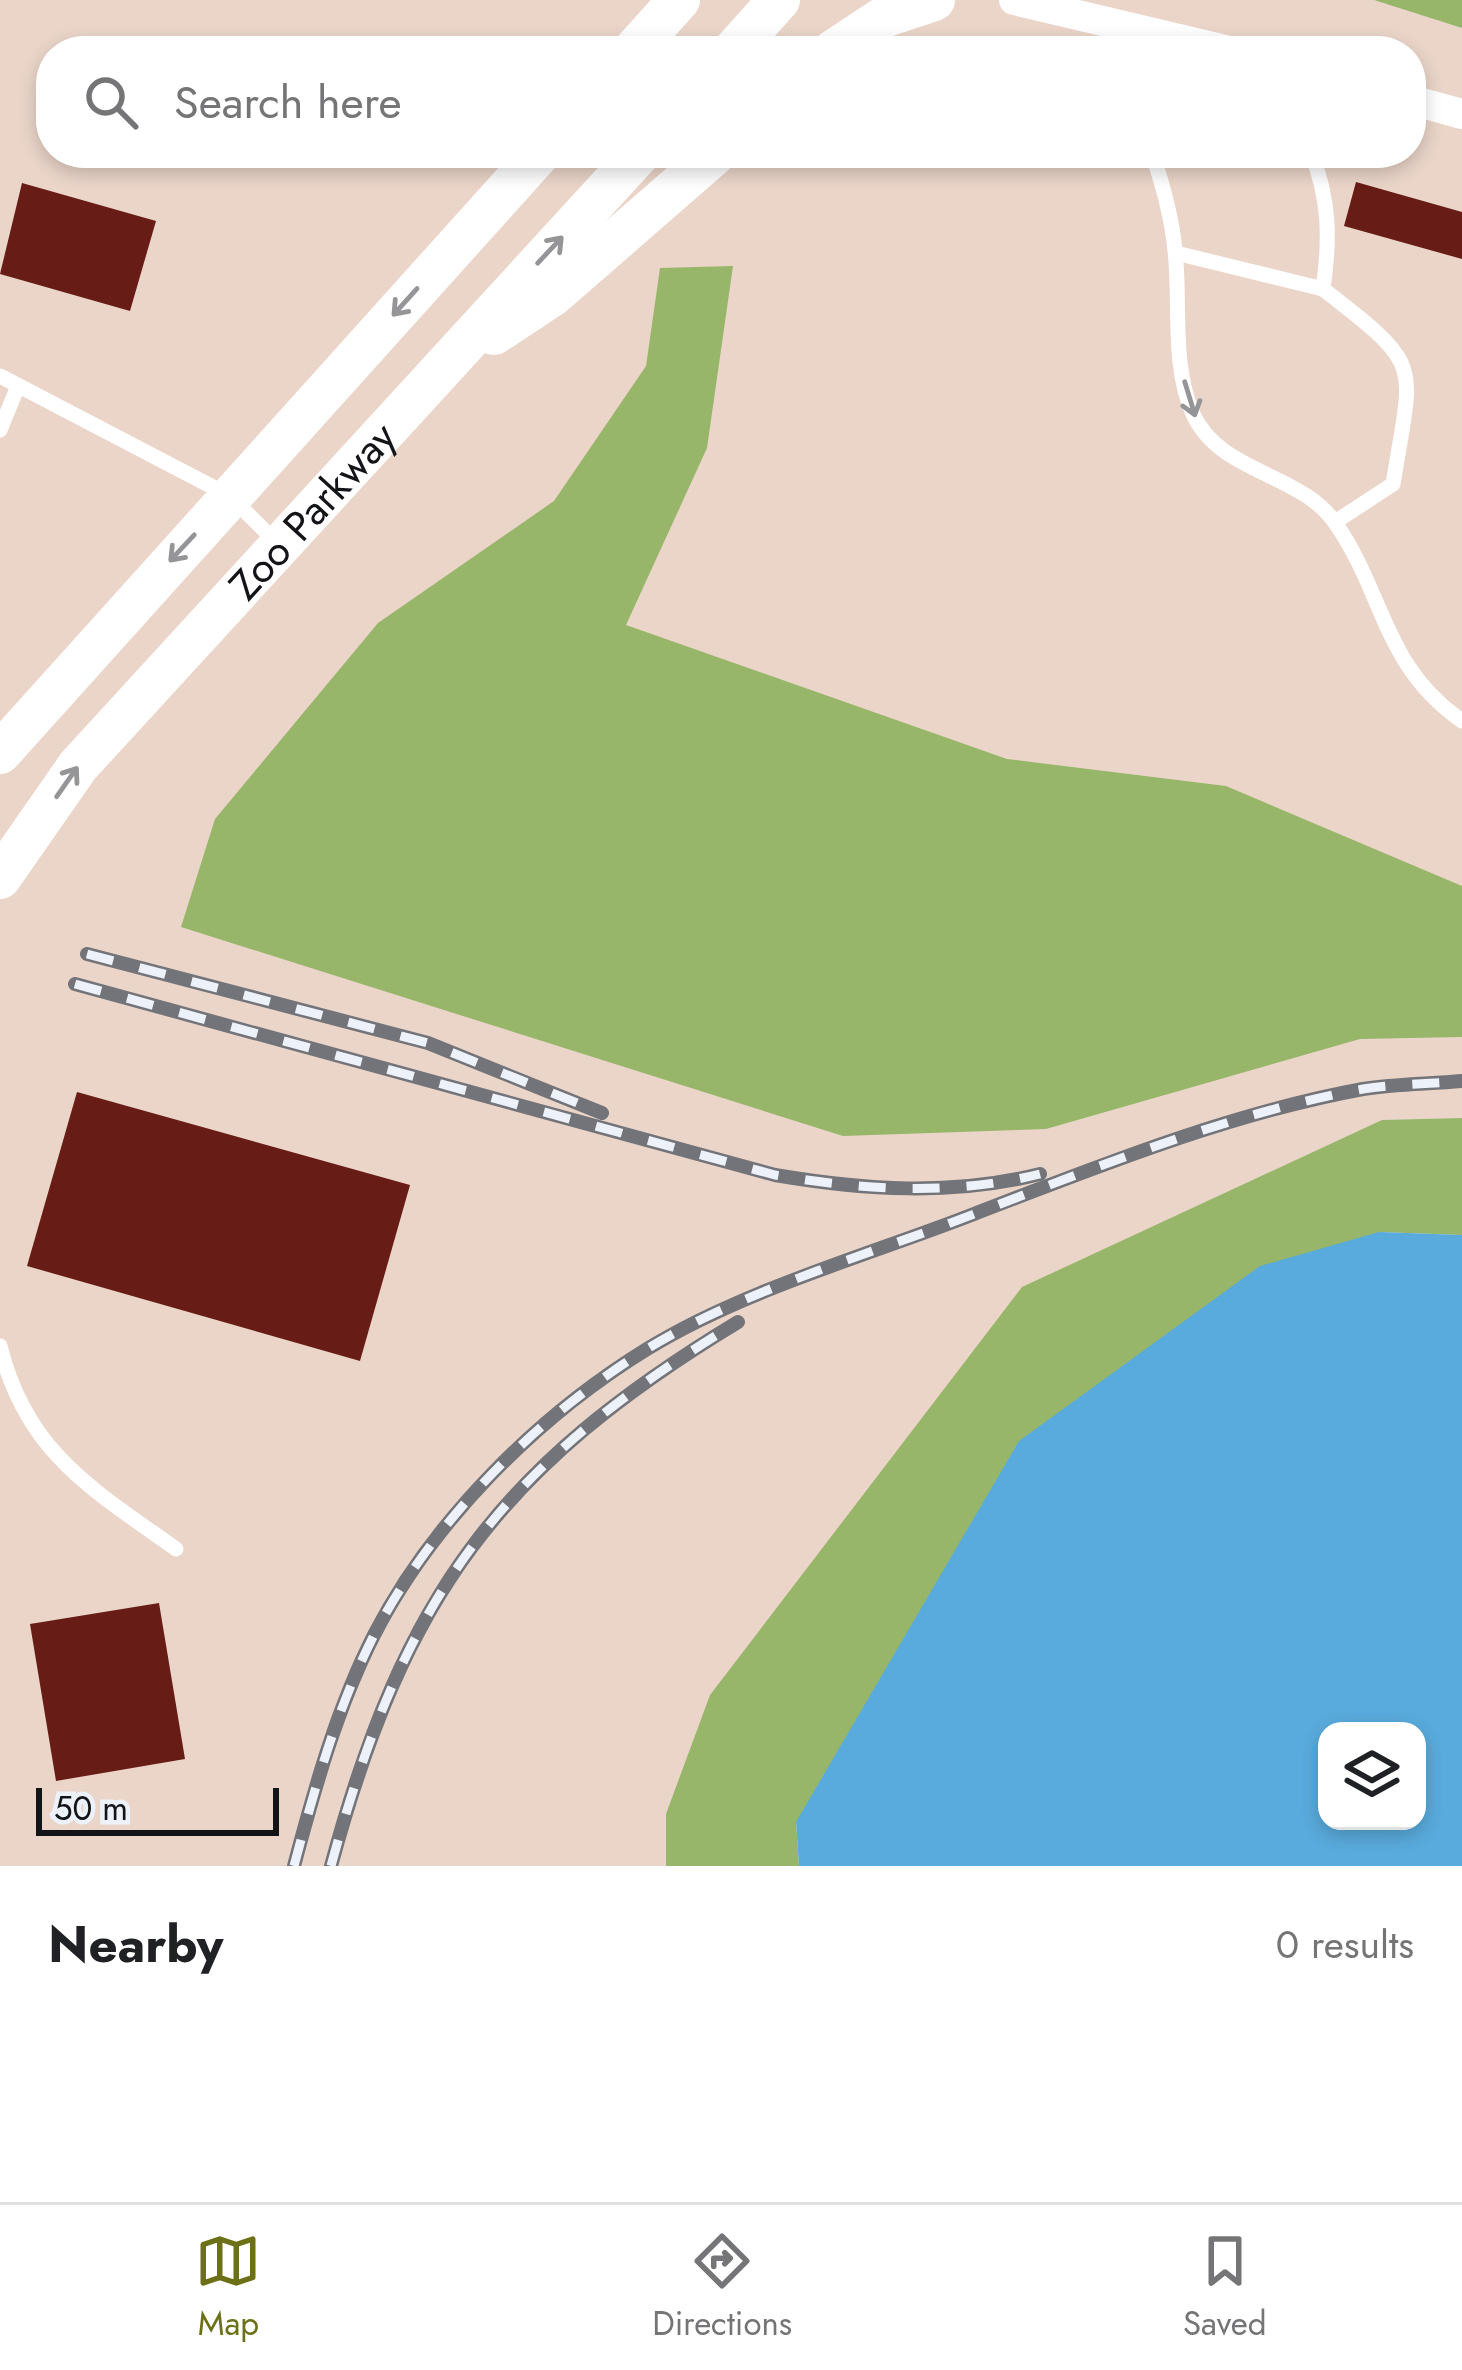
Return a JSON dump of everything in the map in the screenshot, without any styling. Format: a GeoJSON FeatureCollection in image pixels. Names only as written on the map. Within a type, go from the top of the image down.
{"type":"FeatureCollection","features":[{"type":"Feature","properties":{"kind":"main road"},"geometry":{"type":"LineString","coordinates":[[647,36],[679,0]]}},
{"type":"Feature","properties":{"kind":"main road"},"geometry":{"type":"LineString","coordinates":[[747,36],[779,0]]}},
{"type":"Feature","properties":{"kind":"main road"},"geometry":{"type":"LineString","coordinates":[[856,36],[886,16],[934,0]]}},
{"type":"Feature","properties":{"kind":"main road","name":"Zoo Parkway"},"geometry":{"type":"LineString","coordinates":[[0,753],[526,168]]}},
{"type":"Feature","properties":{"kind":"main road","name":"Zoo Parkway"},"geometry":{"type":"LineString","coordinates":[[0,878],[78,766],[626,168]]}},
{"type":"Feature","properties":{"kind":"main road"},"geometry":{"type":"LineString","coordinates":[[434,376],[553,295],[699,168]]}},
{"type":"Feature","properties":{"kind":"street"},"geometry":{"type":"LineString","coordinates":[[1014,0],[1167,36]]}},
{"type":"Feature","properties":{"kind":"street"},"geometry":{"type":"LineString","coordinates":[[1426,104],[1462,114]]}},
{"type":"Feature","properties":{"kind":"lane"},"geometry":{"type":"LineString","coordinates":[[1100,20],[1107,36]]}},
{"type":"Feature","properties":{"kind":"lane"},"geometry":{"type":"LineString","coordinates":[[1156,168],[1176,254],[1179,336],[1192,412],[1210,442],[1301,493],[1335,522],[1394,650],[1427,696],[1462,721]]}},
{"type":"Feature","properties":{"kind":"lane"},"geometry":{"type":"LineString","coordinates":[[1317,168],[1330,238],[1323,289]]}},
{"type":"Feature","properties":{"kind":"lane"},"geometry":{"type":"LineString","coordinates":[[1176,254],[1323,289],[1400,352],[1410,380],[1393,484],[1335,522]]}},
{"type":"Feature","properties":{"kind":"lane"},"geometry":{"type":"LineString","coordinates":[[0,376],[230,496],[278,544]]}},
{"type":"Feature","properties":{"kind":"lane"},"geometry":{"type":"LineString","coordinates":[[0,430],[18,386]]}},
{"type":"Feature","properties":{"kind":"lane"},"geometry":{"type":"LineString","coordinates":[[0,1346],[12,1395],[72,1475],[176,1549]]}},
{"type":"Feature","properties":{"kind":"shaded area"},"geometry":{"type":"Polygon","coordinates":[[[0,0],[1374,0],[1462,28],[1462,1118],[1382,1120],[666,1813],[666,1866],[0,1866],[0,0]]]}},
{"type":"Feature","properties":{"kind":"green space"},"geometry":{"type":"Polygon","coordinates":[[[1374,0],[1462,0],[1462,28],[1374,0]]]}},
{"type":"Feature","properties":{"kind":"green space"},"geometry":{"type":"Polygon","coordinates":[[[733,266],[707,448],[626,625],[1007,759],[1226,786],[1462,886],[1462,1037],[1360,1039],[1046,1129],[843,1136],[181,927],[215,819],[378,623],[554,501],[646,366],[660,268],[733,266]]]}},
{"type":"Feature","properties":{"kind":"green space"},"geometry":{"type":"Polygon","coordinates":[[[1462,1118],[1462,1235],[1379,1232],[796,1822],[799,1866],[666,1866],[666,1814],[710,1695],[1022,1287],[1382,1120],[1462,1118]]]}},
{"type":"Feature","properties":{"kind":"water"},"geometry":{"type":"Polygon","coordinates":[[[1379,1232],[1462,1235],[1462,1866],[799,1866],[796,1822],[1019,1441],[1260,1266],[1379,1232]]]}},
{"type":"Feature","properties":{"kind":"building"},"geometry":{"type":"Polygon","coordinates":[[[1356,182],[1462,212],[1462,259],[1344,226],[1356,182]]]}},
{"type":"Feature","properties":{"kind":"building"},"geometry":{"type":"Polygon","coordinates":[[[22,183],[156,221],[130,311],[0,274],[22,183]]]}},
{"type":"Feature","properties":{"kind":"building"},"geometry":{"type":"Polygon","coordinates":[[[77,1092],[410,1185],[360,1361],[27,1266],[77,1092]]]}},
{"type":"Feature","properties":{"kind":"building"},"geometry":{"type":"Polygon","coordinates":[[[159,1603],[185,1759],[56,1781],[30,1624],[159,1603]]]}},
{"type":"Feature","properties":{"kind":"railway"},"geometry":{"type":"LineString","coordinates":[[87,954],[428,1043],[602,1113]]}},
{"type":"Feature","properties":{"kind":"railway"},"geometry":{"type":"LineString","coordinates":[[75,984],[775,1175],[841,1184],[941,1188],[1040,1174]]}},
{"type":"Feature","properties":{"kind":"railway"},"geometry":{"type":"LineString","coordinates":[[294,1866],[338,1719],[398,1592],[426,1551],[492,1474],[606,1376],[684,1328],[765,1291],[1166,1142],[1314,1099],[1363,1089],[1462,1081]]}},
{"type":"Feature","properties":{"kind":"railway"},"geometry":{"type":"LineString","coordinates":[[331,1866],[392,1687],[429,1613],[472,1547],[523,1487],[583,1430],[738,1322]]}}]}
